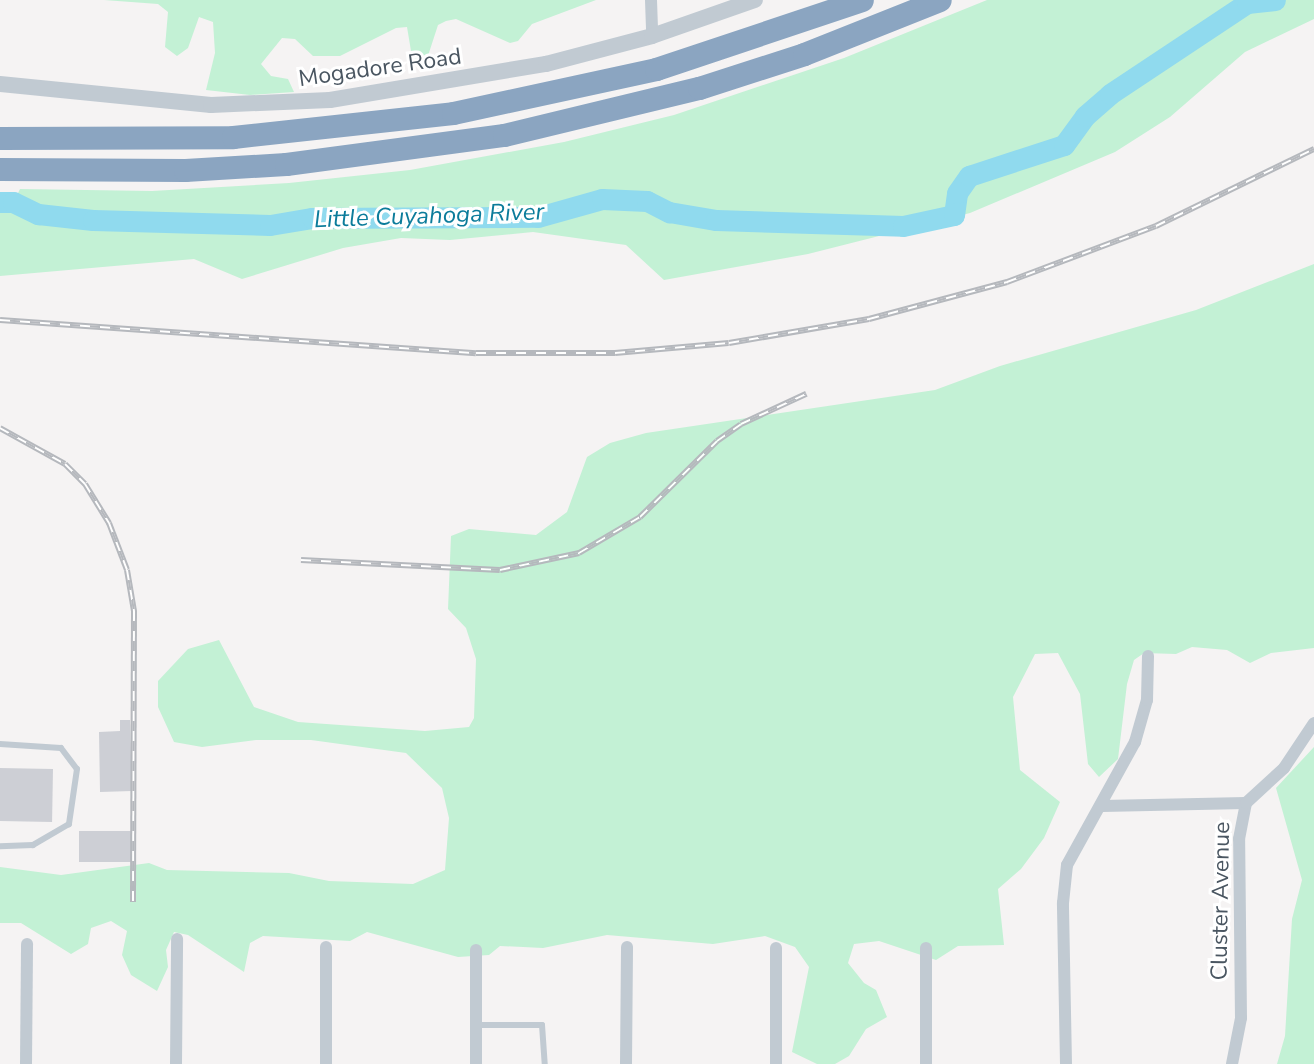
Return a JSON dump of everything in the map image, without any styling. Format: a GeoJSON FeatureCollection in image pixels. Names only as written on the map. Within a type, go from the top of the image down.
{"type":"FeatureCollection","features":[{"type":"Feature","properties":{"kind":"highway"},"geometry":{"type":"LineString","coordinates":[[0,138],[233,138],[453,113],[656,69],[862,0]]}},
{"type":"Feature","properties":{"kind":"highway"},"geometry":{"type":"LineString","coordinates":[[0,169],[185,170],[286,164],[504,135],[699,88],[804,54],[940,0]]}},
{"type":"Feature","properties":{"kind":"street"},"geometry":{"type":"LineString","coordinates":[[652,0],[652,36]]}},
{"type":"Feature","properties":{"kind":"street","name":"Mogadore Road"},"geometry":{"type":"LineString","coordinates":[[0,84],[157,102],[283,103],[466,80],[652,36],[755,0]]}},
{"type":"Feature","properties":{"kind":"street"},"geometry":{"type":"LineString","coordinates":[[1066,1064],[1063,903],[1067,866],[1102,806],[1141,724],[1148,656]]}},
{"type":"Feature","properties":{"kind":"street","name":"Cluster Avenue"},"geometry":{"type":"LineString","coordinates":[[1232,1064],[1241,1018],[1239,839],[1246,803],[1284,768],[1314,723]]}},
{"type":"Feature","properties":{"kind":"street"},"geometry":{"type":"LineString","coordinates":[[1102,806],[1246,803]]}},
{"type":"Feature","properties":{"kind":"street"},"geometry":{"type":"LineString","coordinates":[[176,1064],[177,939]]}},
{"type":"Feature","properties":{"kind":"street"},"geometry":{"type":"LineString","coordinates":[[26,1064],[27,944]]}},
{"type":"Feature","properties":{"kind":"street"},"geometry":{"type":"LineString","coordinates":[[326,947],[326,1064]]}},
{"type":"Feature","properties":{"kind":"street"},"geometry":{"type":"LineString","coordinates":[[626,1064],[627,947]]}},
{"type":"Feature","properties":{"kind":"street"},"geometry":{"type":"LineString","coordinates":[[776,948],[776,1064]]}},
{"type":"Feature","properties":{"kind":"street"},"geometry":{"type":"LineString","coordinates":[[926,948],[926,1064]]}},
{"type":"Feature","properties":{"kind":"street"},"geometry":{"type":"LineString","coordinates":[[476,950],[476,1064]]}},
{"type":"Feature","properties":{"kind":"lane"},"geometry":{"type":"LineString","coordinates":[[0,744],[61,748],[77,769],[69,824],[33,845],[0,846]]}},
{"type":"Feature","properties":{"kind":"lane"},"geometry":{"type":"LineString","coordinates":[[476,1025],[542,1026],[545,1064]]}},
{"type":"Feature","properties":{"kind":"green space"},"geometry":{"type":"Polygon","coordinates":[[[104,0],[596,0],[532,24],[518,41],[510,43],[456,19],[446,21],[438,25],[425,65],[412,57],[407,27],[396,28],[340,56],[313,56],[295,39],[282,38],[261,64],[271,76],[288,79],[294,92],[250,95],[206,90],[215,53],[213,22],[199,17],[188,48],[177,56],[165,47],[168,12],[158,4],[104,0]]]}},
{"type":"Feature","properties":{"kind":"green space"},"geometry":{"type":"Polygon","coordinates":[[[987,0],[1314,0],[1314,19],[1245,52],[1170,117],[1115,152],[970,213],[808,254],[664,280],[626,245],[533,232],[450,240],[401,238],[343,248],[242,279],[194,259],[0,276],[0,194],[17,195],[20,189],[152,191],[289,183],[410,170],[564,142],[674,115],[844,58],[987,0]]]}},
{"type":"Feature","properties":{"kind":"green space"},"geometry":{"type":"Polygon","coordinates":[[[1314,264],[1314,648],[1271,653],[1250,663],[1227,650],[1192,647],[1176,654],[1144,653],[1134,660],[1127,684],[1118,759],[1099,777],[1088,764],[1080,694],[1058,653],[1035,654],[1013,697],[1020,770],[1060,802],[1044,838],[1021,869],[998,889],[1004,945],[958,946],[936,960],[879,941],[854,944],[848,963],[864,983],[876,990],[887,1017],[866,1029],[849,1056],[835,1064],[817,1064],[792,1052],[809,967],[795,947],[765,936],[713,944],[607,935],[543,948],[500,946],[489,955],[458,957],[367,932],[350,941],[263,936],[250,943],[244,972],[188,935],[174,932],[166,950],[168,967],[157,991],[131,975],[122,955],[127,931],[111,921],[91,928],[88,944],[71,954],[21,923],[0,923],[0,867],[61,875],[149,863],[167,870],[289,873],[329,881],[413,884],[445,870],[449,818],[442,788],[406,753],[311,740],[256,740],[202,747],[174,742],[158,707],[158,681],[188,649],[219,640],[254,707],[298,722],[425,731],[469,727],[474,718],[476,659],[466,628],[448,609],[451,536],[469,529],[536,535],[567,512],[587,457],[610,443],[646,433],[935,390],[1000,366],[1196,310],[1314,264]]]}},
{"type":"Feature","properties":{"kind":"green space"},"geometry":{"type":"Polygon","coordinates":[[[1314,747],[1314,1064],[1277,1064],[1285,1036],[1292,919],[1302,880],[1276,788],[1314,747]]]}},
{"type":"Feature","properties":{"kind":"building"},"geometry":{"type":"Polygon","coordinates":[[[120,720],[130,720],[132,791],[100,792],[99,732],[120,731],[120,720]]]}},
{"type":"Feature","properties":{"kind":"building"},"geometry":{"type":"Polygon","coordinates":[[[0,768],[53,769],[52,822],[0,821],[0,768]]]}},
{"type":"Feature","properties":{"kind":"building"},"geometry":{"type":"Polygon","coordinates":[[[79,831],[132,831],[132,862],[79,862],[79,831]]]}},
{"type":"Feature","properties":{"kind":"waterway","name":"Little Cuyahoga River"},"geometry":{"type":"LineString","coordinates":[[0,202],[13,202],[38,214],[93,220],[270,225],[312,218],[538,217],[602,199],[647,201],[669,212],[716,220],[903,226],[954,215],[957,193],[969,176],[1064,145],[1085,116],[1110,94],[1247,3],[1275,0]]}},
{"type":"Feature","properties":{"kind":"railway"},"geometry":{"type":"LineString","coordinates":[[0,320],[476,353],[615,353],[729,343],[869,319],[1007,282],[1156,226],[1314,149]]}},
{"type":"Feature","properties":{"kind":"railway"},"geometry":{"type":"LineString","coordinates":[[301,560],[500,570],[579,553],[640,517],[717,441],[741,424],[806,394]]}},
{"type":"Feature","properties":{"kind":"railway"},"geometry":{"type":"LineString","coordinates":[[0,428],[65,464],[85,484],[109,523],[127,570],[134,611],[133,902]]}}]}
